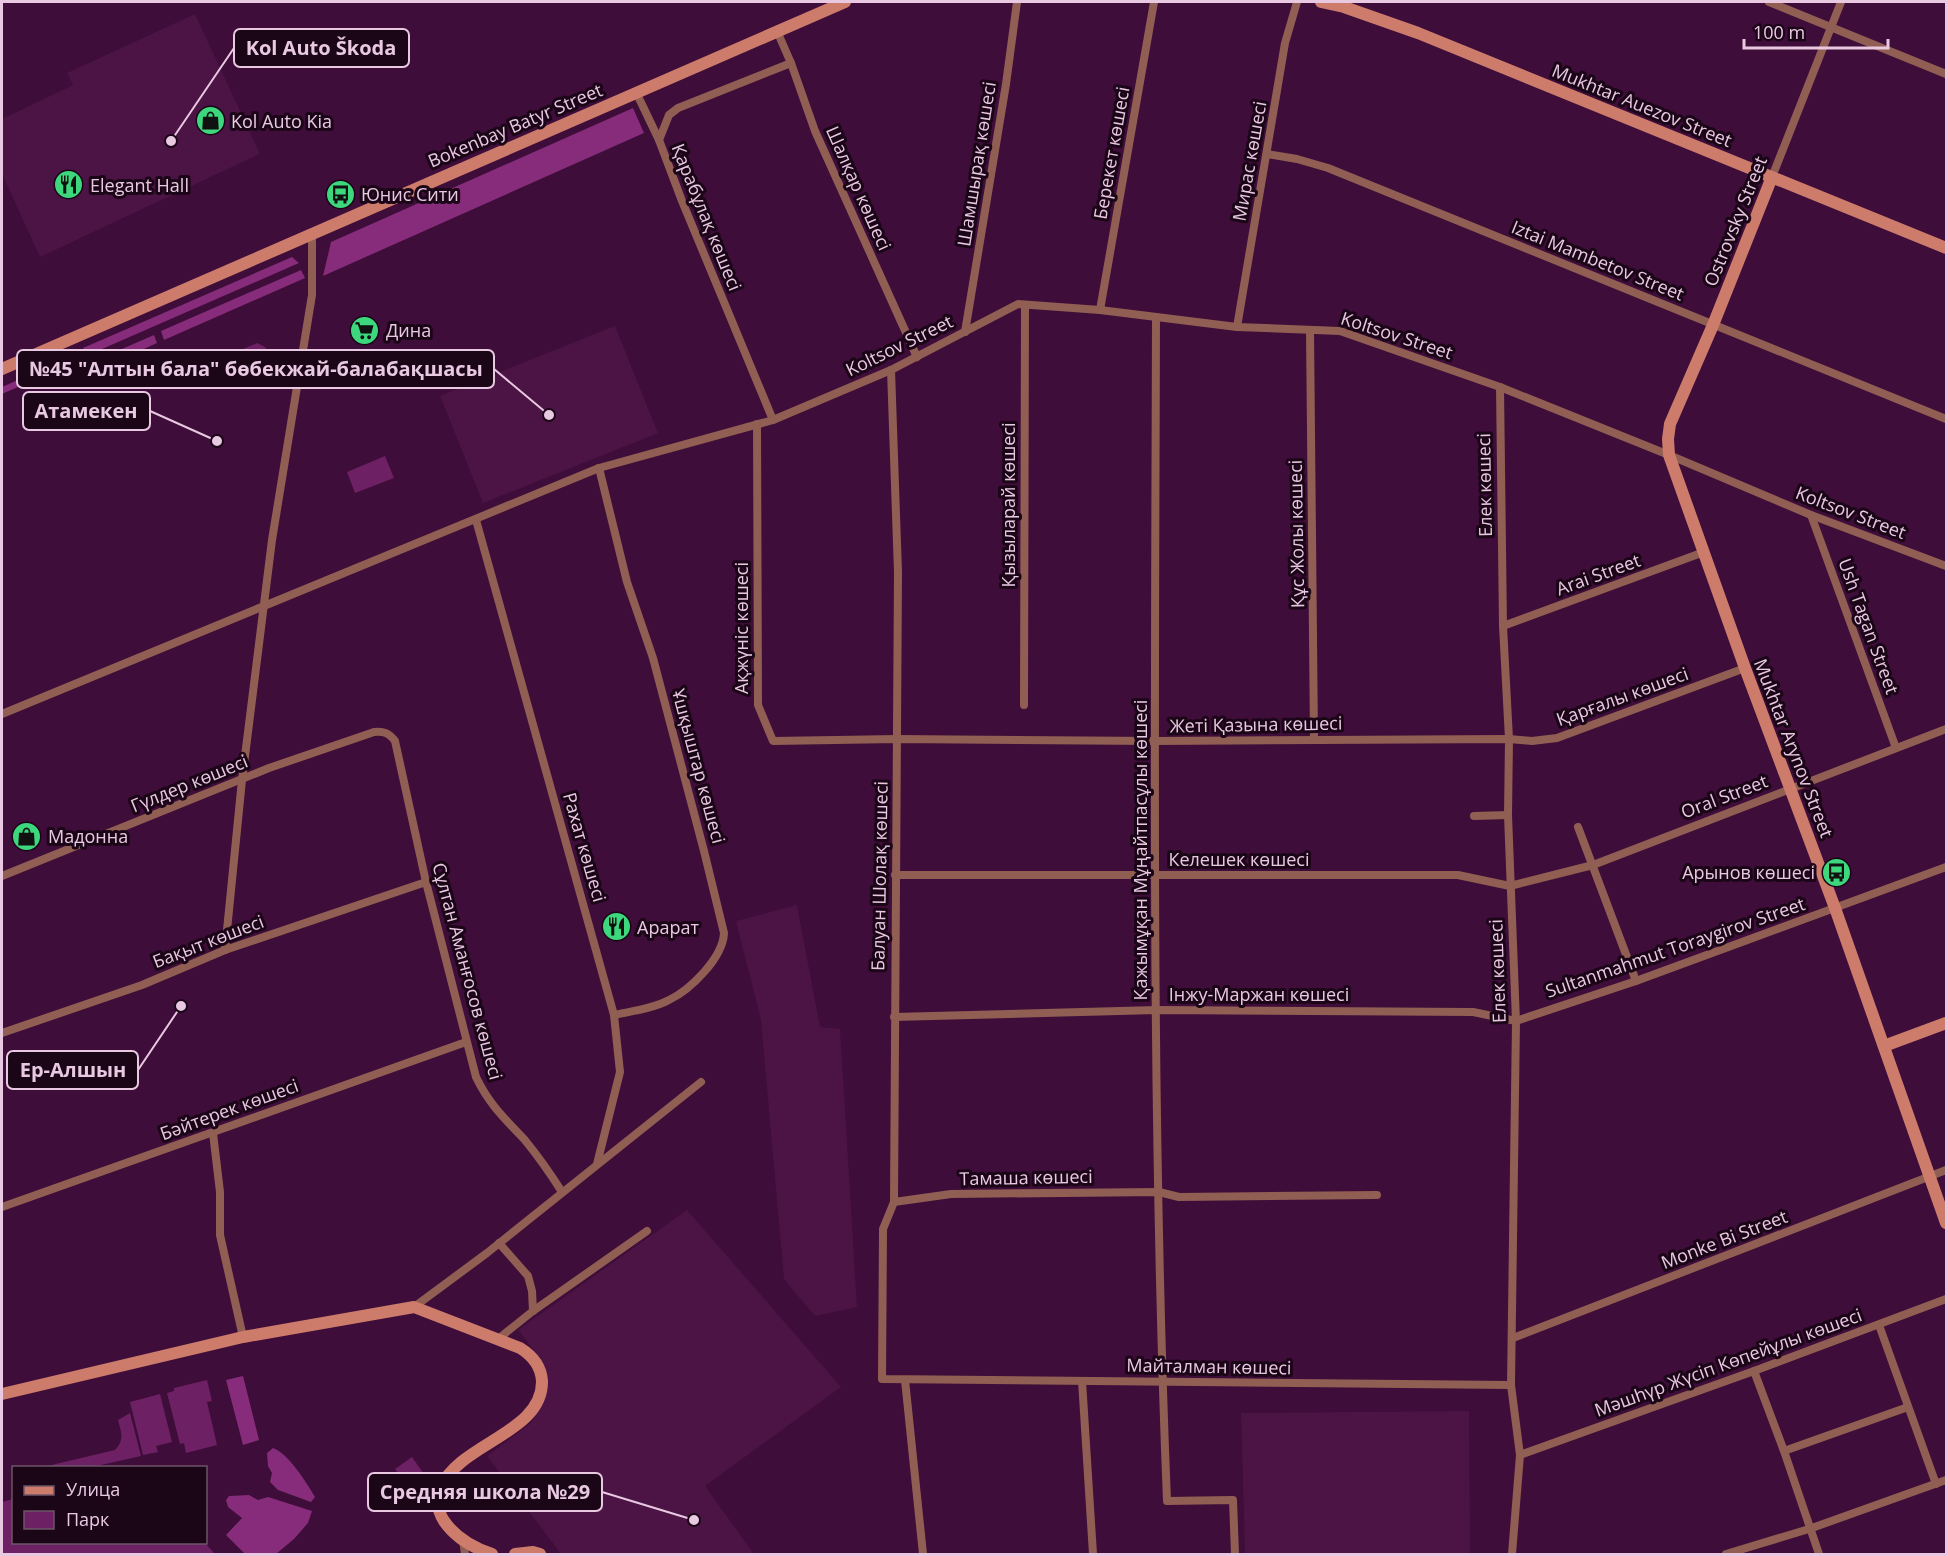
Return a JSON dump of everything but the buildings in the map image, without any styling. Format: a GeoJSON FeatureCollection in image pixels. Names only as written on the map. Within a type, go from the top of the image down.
{"type":"FeatureCollection","features":[{"type":"Feature","properties":{"kind":"street","name":"Bokenbay Batyr Street"},"geometry":{"type":"LineString","coordinates":[[2,369],[845,2]]}},
{"type":"Feature","properties":{"kind":"street","name":"Шамшырақ көшесі"},"geometry":{"type":"LineString","coordinates":[[965,332],[1006,84],[1017,2]]}},
{"type":"Feature","properties":{"kind":"street","name":"Берекет көшесі"},"geometry":{"type":"LineString","coordinates":[[1100,310],[1154,2]]}},
{"type":"Feature","properties":{"kind":"street","name":"Мирас көшесі"},"geometry":{"type":"LineString","coordinates":[[1237,327],[1285,43],[1297,2]]}},
{"type":"Feature","properties":{"kind":"street","name":"Mukhtar Auezov Street"},"geometry":{"type":"LineString","coordinates":[[1321,2],[1418,33],[1947,248]]}},
{"type":"Feature","properties":{"kind":"street"},"geometry":{"type":"LineString","coordinates":[[1769,2],[1947,74]]}},
{"type":"Feature","properties":{"kind":"street","name":"Ostrovsky Street"},"geometry":{"type":"LineString","coordinates":[[1669,455],[1670,424],[1713,325],[1841,2]]}},
{"type":"Feature","properties":{"kind":"street","name":"Шалқар көшесі"},"geometry":{"type":"LineString","coordinates":[[777,31],[815,131],[917,357]]}},
{"type":"Feature","properties":{"kind":"street","name":"Қарабұлақ көшесі"},"geometry":{"type":"LineString","coordinates":[[773,420],[658,140],[669,115],[678,108],[791,63]]}},
{"type":"Feature","properties":{"kind":"street"},"geometry":{"type":"LineString","coordinates":[[636,92],[658,140]]}},
{"type":"Feature","properties":{"kind":"street","name":"Iztai Mambetov Street"},"geometry":{"type":"LineString","coordinates":[[1267,154],[1297,159],[1328,168],[1947,419]]}},
{"type":"Feature","properties":{"kind":"street"},"geometry":{"type":"LineString","coordinates":[[225,950],[242,780],[276,508],[312,295],[312,233]]}},
{"type":"Feature","properties":{"kind":"street","name":"Koltsov Street"},"geometry":{"type":"LineString","coordinates":[[2,714],[599,468],[773,420],[891,370],[1018,304],[1100,310],[1237,327],[1340,331],[1500,387],[1811,515],[1947,566]]}},
{"type":"Feature","properties":{"kind":"street","name":"Қызыларай көшесі"},"geometry":{"type":"LineString","coordinates":[[1024,705],[1025,305]]}},
{"type":"Feature","properties":{"kind":"street","name":"Қажымұқан Мұңайтпасұлы көшесі"},"geometry":{"type":"LineString","coordinates":[[1156,317],[1155,876],[1162,1383],[1167,1501],[1233,1500],[1235,1554]]}},
{"type":"Feature","properties":{"kind":"street","name":"Құс Жолы көшесі"},"geometry":{"type":"LineString","coordinates":[[1310,330],[1314,739]]}},
{"type":"Feature","properties":{"kind":"street","name":"Балуан Шолақ көшесі"},"geometry":{"type":"LineString","coordinates":[[882,1379],[883,1229],[894,1202],[898,572],[891,370]]}},
{"type":"Feature","properties":{"kind":"street","name":"Елек көшесі"},"geometry":{"type":"LineString","coordinates":[[1500,387],[1503,626],[1509,739],[1508,815],[1516,1021],[1511,1385],[1520,1455],[1512,1554]]}},
{"type":"Feature","properties":{"kind":"street","name":"Ақжүніс көшесі"},"geometry":{"type":"LineString","coordinates":[[757,424],[758,705],[763,720],[773,741],[897,739]]}},
{"type":"Feature","properties":{"kind":"street","name":"Mukhtar Arynov Street"},"geometry":{"type":"LineString","coordinates":[[1669,455],[1745,668],[1835,908],[1947,1223]]}},
{"type":"Feature","properties":{"kind":"street","name":"Ұшқыштар көшесі"},"geometry":{"type":"LineString","coordinates":[[599,468],[627,582],[653,658],[724,933],[723,944],[715,958],[675,997],[655,1006],[614,1015]]}},
{"type":"Feature","properties":{"kind":"street","name":"Ush Tagan Street"},"geometry":{"type":"LineString","coordinates":[[1811,515],[1896,748]]}},
{"type":"Feature","properties":{"kind":"street","name":"Рахат көшесі"},"geometry":{"type":"LineString","coordinates":[[476,520],[614,1015],[620,1072],[597,1164]]}},
{"type":"Feature","properties":{"kind":"street","name":"Arai Street"},"geometry":{"type":"LineString","coordinates":[[1503,626],[1704,552]]}},
{"type":"Feature","properties":{"kind":"street","name":"Қарғалы көшесі"},"geometry":{"type":"LineString","coordinates":[[1509,739],[1532,741],[1557,738],[1745,668]]}},
{"type":"Feature","properties":{"kind":"street","name":"Oral Street"},"geometry":{"type":"LineString","coordinates":[[1510,886],[1593,865],[1791,787],[1947,729]]}},
{"type":"Feature","properties":{"kind":"street","name":"Гүлдер көшесі"},"geometry":{"type":"LineString","coordinates":[[2,876],[297,758],[374,732],[383,731],[391,735]]}},
{"type":"Feature","properties":{"kind":"street","name":"Сұлтан Аманғосов көшесі"},"geometry":{"type":"LineString","coordinates":[[391,735],[396,741],[426,882],[476,1077],[485,1096],[539,1157],[562,1192]]}},
{"type":"Feature","properties":{"kind":"street","name":"Жеті Қазына көшесі"},"geometry":{"type":"LineString","coordinates":[[897,739],[1155,741],[1509,739]]}},
{"type":"Feature","properties":{"kind":"street"},"geometry":{"type":"LineString","coordinates":[[1474,816],[1508,815]]}},
{"type":"Feature","properties":{"kind":"street"},"geometry":{"type":"LineString","coordinates":[[1578,827],[1636,981]]}},
{"type":"Feature","properties":{"kind":"street","name":"Sultanmahmut Toraygirov Street"},"geometry":{"type":"LineString","coordinates":[[1516,1021],[1636,981],[1947,867]]}},
{"type":"Feature","properties":{"kind":"street","name":"Келешек көшесі"},"geometry":{"type":"LineString","coordinates":[[895,875],[1458,875],[1510,886]]}},
{"type":"Feature","properties":{"kind":"street","name":"Бақыт көшесі"},"geometry":{"type":"LineString","coordinates":[[2,1033],[142,985],[225,950],[426,882]]}},
{"type":"Feature","properties":{"kind":"street","name":"Інжу-Маржан көшесі"},"geometry":{"type":"LineString","coordinates":[[894,1017],[1157,1010],[1473,1012],[1516,1021]]}},
{"type":"Feature","properties":{"kind":"street"},"geometry":{"type":"LineString","coordinates":[[1884,1046],[1947,1023]]}},
{"type":"Feature","properties":{"kind":"street","name":"Бәйтерек көшесі"},"geometry":{"type":"LineString","coordinates":[[2,1207],[466,1042]]}},
{"type":"Feature","properties":{"kind":"street"},"geometry":{"type":"LineString","coordinates":[[2,1394],[243,1337],[414,1307],[499,1243],[700,1082]]}},
{"type":"Feature","properties":{"kind":"street"},"geometry":{"type":"LineString","coordinates":[[213,1133],[219,1192],[220,1235],[243,1337]]}},
{"type":"Feature","properties":{"kind":"street","name":"Monke Bi Street"},"geometry":{"type":"LineString","coordinates":[[1513,1338],[1947,1170]]}},
{"type":"Feature","properties":{"kind":"street","name":"Тамаша көшесі"},"geometry":{"type":"LineString","coordinates":[[894,1202],[951,1194],[1159,1192],[1179,1197],[1377,1195]]}},
{"type":"Feature","properties":{"kind":"street"},"geometry":{"type":"LineString","coordinates":[[498,1339],[533,1311],[647,1231]]}},
{"type":"Feature","properties":{"kind":"street"},"geometry":{"type":"LineString","coordinates":[[499,1243],[528,1276],[532,1290],[533,1311]]}},
{"type":"Feature","properties":{"kind":"street","name":"Мәшһүр Жүсіп Көпейұлы көшесі"},"geometry":{"type":"LineString","coordinates":[[1520,1455],[1947,1299]]}},
{"type":"Feature","properties":{"kind":"street"},"geometry":{"type":"LineString","coordinates":[[414,1307],[520,1348],[533,1358],[541,1374],[541,1390],[534,1406],[525,1418],[460,1461],[447,1474],[438,1493],[439,1510],[448,1526],[463,1540],[492,1554]]}},
{"type":"Feature","properties":{"kind":"street"},"geometry":{"type":"LineString","coordinates":[[1879,1325],[1936,1484]]}},
{"type":"Feature","properties":{"kind":"street"},"geometry":{"type":"LineString","coordinates":[[1754,1371],[1819,1554]]}},
{"type":"Feature","properties":{"kind":"street","name":"Майталман көшесі"},"geometry":{"type":"LineString","coordinates":[[882,1379],[1511,1385]]}},
{"type":"Feature","properties":{"kind":"street"},"geometry":{"type":"LineString","coordinates":[[905,1380],[923,1554]]}},
{"type":"Feature","properties":{"kind":"street"},"geometry":{"type":"LineString","coordinates":[[1082,1381],[1093,1554]]}},
{"type":"Feature","properties":{"kind":"street"},"geometry":{"type":"LineString","coordinates":[[1784,1451],[1908,1407]]}},
{"type":"Feature","properties":{"kind":"street"},"geometry":{"type":"LineString","coordinates":[[1726,1554],[1809,1529],[1947,1480]]}},
{"type":"Feature","properties":{"kind":"street"},"geometry":{"type":"LineString","coordinates":[[463,1540],[465,1554]]}},
{"type":"Feature","properties":{"kind":"street"},"geometry":{"type":"LineString","coordinates":[[515,1554],[533,1552],[540,1554]]}},
{"type":"Feature","properties":{"kind":"shaded area"},"geometry":{"type":"Polygon","coordinates":[[[195,14],[260,154],[40,257],[2,174],[2,119],[73,85],[67,73],[195,14]]]}},
{"type":"Feature","properties":{"kind":"shaded area"},"geometry":{"type":"Polygon","coordinates":[[[633,108],[644,133],[323,276],[331,242],[633,108]]]}},
{"type":"Feature","properties":{"kind":"shaded area"},"geometry":{"type":"Polygon","coordinates":[[[292,257],[299,263],[86,356],[83,348],[292,257]]]}},
{"type":"Feature","properties":{"kind":"shaded area"},"geometry":{"type":"Polygon","coordinates":[[[301,270],[305,278],[164,340],[161,331],[301,270]]]}},
{"type":"Feature","properties":{"kind":"shaded area"},"geometry":{"type":"Polygon","coordinates":[[[615,326],[658,433],[483,503],[440,396],[615,326]]]}},
{"type":"Feature","properties":{"kind":"shaded area"},"geometry":{"type":"Polygon","coordinates":[[[154,335],[157,343],[96,371],[92,362],[154,335]]]}},
{"type":"Feature","properties":{"kind":"shaded area"},"geometry":{"type":"Polygon","coordinates":[[[56,363],[59,369],[2,394],[2,387],[56,363]]]}},
{"type":"Feature","properties":{"kind":"shaded area"},"geometry":{"type":"Polygon","coordinates":[[[797,905],[820,1027],[840,1029],[857,1307],[815,1316],[784,1279],[761,1020],[736,921],[797,905]]]}},
{"type":"Feature","properties":{"kind":"shaded area"},"geometry":{"type":"Polygon","coordinates":[[[687,1210],[841,1387],[705,1486],[754,1554],[561,1554],[487,1456],[531,1423],[546,1391],[543,1362],[518,1330],[687,1210]]]}},
{"type":"Feature","properties":{"kind":"shaded area"},"geometry":{"type":"Polygon","coordinates":[[[243,1376],[259,1440],[243,1445],[226,1380],[243,1376]]]}},
{"type":"Feature","properties":{"kind":"shaded area"},"geometry":{"type":"Polygon","coordinates":[[[1469,1411],[1470,1554],[1245,1554],[1241,1413],[1469,1411]]]}},
{"type":"Feature","properties":{"kind":"shaded area"},"geometry":{"type":"Polygon","coordinates":[[[273,1448],[291,1462],[302,1477],[315,1497],[311,1502],[278,1490],[270,1482],[272,1473],[268,1466],[267,1453],[273,1448]]]}},
{"type":"Feature","properties":{"kind":"shaded area"},"geometry":{"type":"Polygon","coordinates":[[[249,1495],[258,1500],[268,1497],[312,1511],[308,1523],[276,1554],[245,1554],[226,1535],[242,1518],[228,1507],[226,1500],[229,1496],[249,1495]]]}},
{"type":"Feature","properties":{"kind":"green space"},"geometry":{"type":"Polygon","coordinates":[[[257,343],[265,347],[270,355],[271,364],[268,369],[232,386],[222,384],[214,369],[217,360],[257,343]]]}},
{"type":"Feature","properties":{"kind":"green space"},"geometry":{"type":"Polygon","coordinates":[[[385,456],[394,478],[355,493],[347,472],[385,456]]]}},
{"type":"Feature","properties":{"kind":"green space"},"geometry":{"type":"Polygon","coordinates":[[[207,1380],[212,1401],[207,1402],[217,1445],[186,1453],[184,1443],[180,1444],[167,1393],[174,1391],[174,1388],[207,1380]]]}},
{"type":"Feature","properties":{"kind":"green space"},"geometry":{"type":"Polygon","coordinates":[[[160,1394],[172,1442],[156,1446],[158,1452],[143,1455],[130,1402],[160,1394]]]}},
{"type":"Feature","properties":{"kind":"green space"},"geometry":{"type":"Polygon","coordinates":[[[130,1413],[141,1456],[96,1466],[47,1466],[115,1450],[121,1439],[118,1420],[130,1413]]]}},
{"type":"Feature","properties":{"kind":"green space"},"geometry":{"type":"Polygon","coordinates":[[[412,1457],[433,1487],[417,1499],[395,1469],[412,1457]]]}},
{"type":"Feature","properties":{"kind":"green space"},"geometry":{"type":"Polygon","coordinates":[[[12,1499],[12,1544],[206,1544],[215,1554],[2,1554],[2,1502],[12,1499]]]}},
{"type":"Feature","properties":{"kind":"place","name":"Kol Auto Kia"},"geometry":{"type":"Point","coordinates":[210,121]}},
{"type":"Feature","properties":{"kind":"place","name":"Kol Auto Škoda"},"geometry":{"type":"Point","coordinates":[171,141]}},
{"type":"Feature","properties":{"kind":"place","name":"Elegant Hall"},"geometry":{"type":"Point","coordinates":[69,185]}},
{"type":"Feature","properties":{"kind":"place","name":"Юнис Сити"},"geometry":{"type":"Point","coordinates":[340,194]}},
{"type":"Feature","properties":{"kind":"place","name":"Дина"},"geometry":{"type":"Point","coordinates":[365,330]}},
{"type":"Feature","properties":{"kind":"place","name":"№45 \"Алтын бала\" бөбекжай-балабақшасы"},"geometry":{"type":"Point","coordinates":[549,415]}},
{"type":"Feature","properties":{"kind":"place","name":"Атамекен"},"geometry":{"type":"Point","coordinates":[217,441]}},
{"type":"Feature","properties":{"kind":"place","name":"Мадонна"},"geometry":{"type":"Point","coordinates":[27,836]}},
{"type":"Feature","properties":{"kind":"place","name":"Арынов көшесі"},"geometry":{"type":"Point","coordinates":[1836,872]}},
{"type":"Feature","properties":{"kind":"place","name":"Арарат"},"geometry":{"type":"Point","coordinates":[616,927]}},
{"type":"Feature","properties":{"kind":"place","name":"Ер-Алшын"},"geometry":{"type":"Point","coordinates":[181,1006]}},
{"type":"Feature","properties":{"kind":"place","name":"Средняя школа №29"},"geometry":{"type":"Point","coordinates":[694,1520]}}]}
